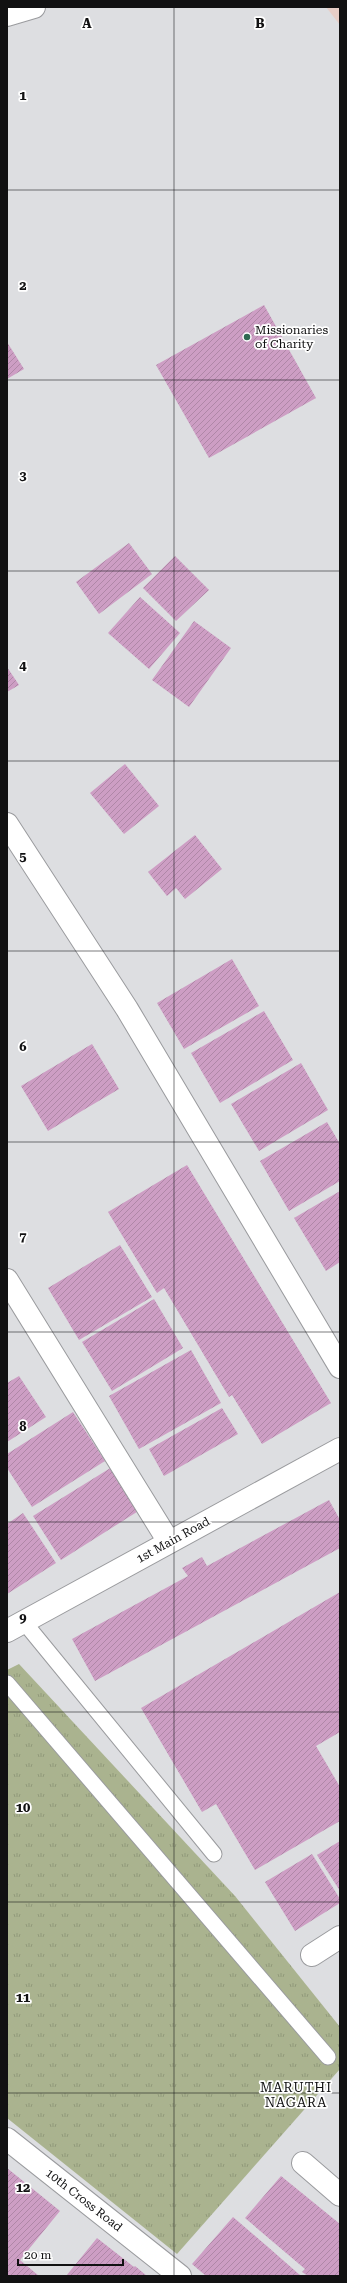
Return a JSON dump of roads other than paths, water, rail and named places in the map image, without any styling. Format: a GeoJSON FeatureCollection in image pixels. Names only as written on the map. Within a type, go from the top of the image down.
{"type":"FeatureCollection","features":[{"type":"Feature","properties":{"kind":"street"},"geometry":{"type":"LineString","coordinates":[[7,15],[34,7]]}},
{"type":"Feature","properties":{"kind":"street"},"geometry":{"type":"LineString","coordinates":[[7,824],[127,1009],[340,1367]]}},
{"type":"Feature","properties":{"kind":"street"},"geometry":{"type":"LineString","coordinates":[[7,1280],[169,1542]]}},
{"type":"Feature","properties":{"kind":"street","name":"1st Main Road"},"geometry":{"type":"LineString","coordinates":[[16,1627],[340,1449]]}},
{"type":"Feature","properties":{"kind":"street"},"geometry":{"type":"LineString","coordinates":[[312,1955],[340,1937]]}},
{"type":"Feature","properties":{"kind":"street","name":"10th Cross Road"},"geometry":{"type":"LineString","coordinates":[[7,2139],[180,2276]]}},
{"type":"Feature","properties":{"kind":"street"},"geometry":{"type":"LineString","coordinates":[[303,2163],[340,2195]]}},
{"type":"Feature","properties":{"kind":"lane"},"geometry":{"type":"LineString","coordinates":[[16,1627],[214,1854]]}},
{"type":"Feature","properties":{"kind":"lane"},"geometry":{"type":"LineString","coordinates":[[7,1682],[328,2057]]}},
{"type":"Feature","properties":{"kind":"place","name":"Missionaries of Charity"},"geometry":{"type":"Point","coordinates":[247,337]}},
{"type":"Feature","properties":{"kind":"district","name":"MARUTHI NAGARA"},"geometry":{"type":"Point","coordinates":[296,2094]}}]}
